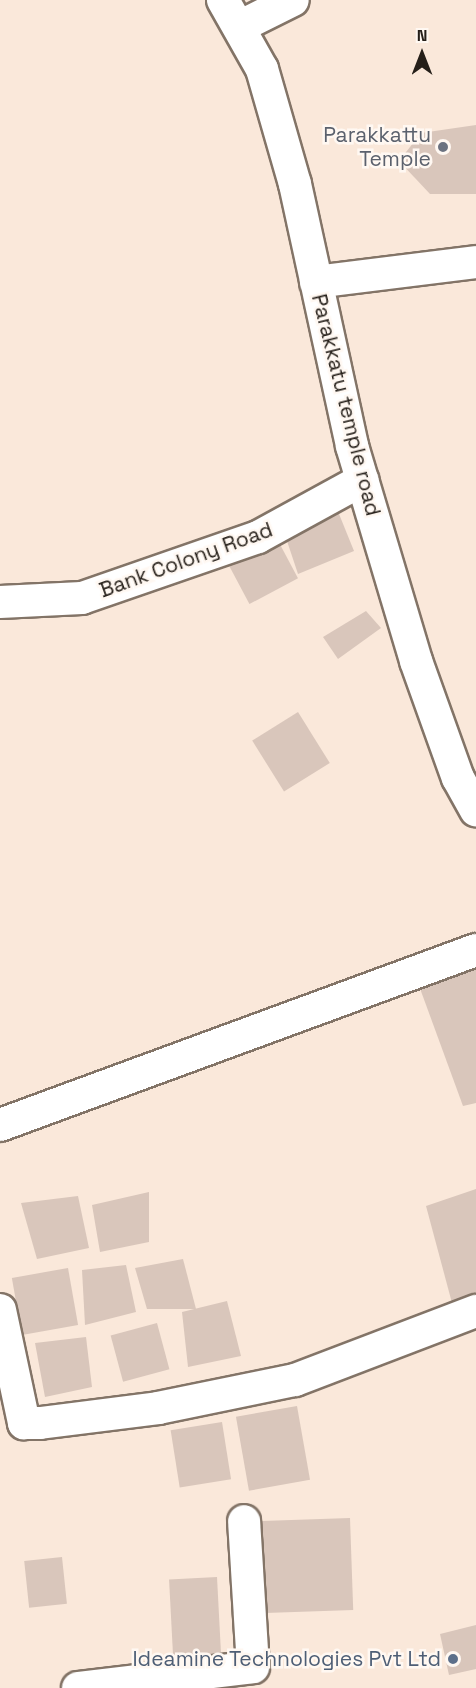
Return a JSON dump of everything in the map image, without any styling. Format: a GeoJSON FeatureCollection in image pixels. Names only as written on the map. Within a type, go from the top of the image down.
{"type":"FeatureCollection","features":[{"type":"Feature","properties":{"kind":"street","name":"Parakkatu temple road"},"geometry":{"type":"LineString","coordinates":[[223,0],[265,81],[295,184],[362,480],[416,661],[458,778],[476,810]]}},
{"type":"Feature","properties":{"kind":"street"},"geometry":{"type":"LineString","coordinates":[[239,27],[292,0]]}},
{"type":"Feature","properties":{"kind":"street"},"geometry":{"type":"LineString","coordinates":[[316,282],[476,262]]}},
{"type":"Feature","properties":{"kind":"street","name":"Bank Colony Road"},"geometry":{"type":"LineString","coordinates":[[0,602],[82,598],[258,537],[362,480]]}},
{"type":"Feature","properties":{"kind":"street"},"geometry":{"type":"LineString","coordinates":[[458,778],[476,751]]}},
{"type":"Feature","properties":{"kind":"street"},"geometry":{"type":"LineString","coordinates":[[0,1125],[476,950]]}},
{"type":"Feature","properties":{"kind":"street"},"geometry":{"type":"LineString","coordinates":[[0,1310],[24,1423],[158,1408],[295,1380],[476,1311]]}},
{"type":"Feature","properties":{"kind":"street"},"geometry":{"type":"LineString","coordinates":[[78,1688],[253,1667],[244,1521]]}},
{"type":"Feature","properties":{"kind":"building","name":"Parakkattu Temple"},"geometry":{"type":"Polygon","coordinates":[[[476,125],[476,194],[430,194],[399,161],[421,133],[476,125]]]}},
{"type":"Feature","properties":{"kind":"building"},"geometry":{"type":"Polygon","coordinates":[[[337,509],[354,551],[298,574],[285,535],[337,509]]]}},
{"type":"Feature","properties":{"kind":"building"},"geometry":{"type":"Polygon","coordinates":[[[275,535],[298,578],[249,604],[226,561],[275,535]]]}},
{"type":"Feature","properties":{"kind":"building"},"geometry":{"type":"Polygon","coordinates":[[[366,611],[381,628],[338,659],[323,637],[366,611]]]}},
{"type":"Feature","properties":{"kind":"building"},"geometry":{"type":"Polygon","coordinates":[[[298,712],[330,763],[284,791],[252,741],[298,712]]]}},
{"type":"Feature","properties":{"kind":"building"},"geometry":{"type":"Polygon","coordinates":[[[476,962],[476,1103],[463,1106],[418,983],[476,962]]]}},
{"type":"Feature","properties":{"kind":"building"},"geometry":{"type":"Polygon","coordinates":[[[476,1189],[476,1295],[452,1303],[426,1206],[476,1189]]]}},
{"type":"Feature","properties":{"kind":"building"},"geometry":{"type":"Polygon","coordinates":[[[149,1192],[149,1242],[100,1252],[92,1205],[149,1192]]]}},
{"type":"Feature","properties":{"kind":"building"},"geometry":{"type":"Polygon","coordinates":[[[78,1196],[89,1248],[37,1259],[21,1203],[78,1196]]]}},
{"type":"Feature","properties":{"kind":"building"},"geometry":{"type":"Polygon","coordinates":[[[183,1259],[196,1309],[147,1309],[135,1268],[183,1259]]]}},
{"type":"Feature","properties":{"kind":"building"},"geometry":{"type":"Polygon","coordinates":[[[126,1265],[136,1312],[85,1325],[82,1270],[126,1265]]]}},
{"type":"Feature","properties":{"kind":"building"},"geometry":{"type":"Polygon","coordinates":[[[68,1268],[78,1325],[22,1335],[12,1278],[68,1268]]]}},
{"type":"Feature","properties":{"kind":"building"},"geometry":{"type":"Polygon","coordinates":[[[227,1301],[241,1356],[188,1367],[182,1312],[227,1301]]]}},
{"type":"Feature","properties":{"kind":"building"},"geometry":{"type":"Polygon","coordinates":[[[157,1323],[169,1369],[123,1382],[111,1335],[157,1323]]]}},
{"type":"Feature","properties":{"kind":"building"},"geometry":{"type":"Polygon","coordinates":[[[86,1337],[92,1387],[45,1397],[35,1343],[86,1337]]]}},
{"type":"Feature","properties":{"kind":"building"},"geometry":{"type":"Polygon","coordinates":[[[297,1406],[310,1480],[249,1491],[236,1417],[297,1406]]]}},
{"type":"Feature","properties":{"kind":"building"},"geometry":{"type":"Polygon","coordinates":[[[222,1422],[231,1479],[180,1487],[171,1430],[222,1422]]]}},
{"type":"Feature","properties":{"kind":"building"},"geometry":{"type":"Polygon","coordinates":[[[350,1518],[353,1610],[265,1613],[262,1521],[350,1518]]]}},
{"type":"Feature","properties":{"kind":"building"},"geometry":{"type":"Polygon","coordinates":[[[62,1557],[67,1604],[29,1608],[24,1561],[62,1557]]]}},
{"type":"Feature","properties":{"kind":"building"},"geometry":{"type":"Polygon","coordinates":[[[217,1577],[222,1663],[174,1665],[169,1580],[217,1577]]]}},
{"type":"Feature","properties":{"kind":"building"},"geometry":{"type":"Polygon","coordinates":[[[476,1625],[476,1669],[449,1675],[440,1634],[476,1625]]]}},
{"type":"Feature","properties":{"kind":"place","name":"Parakkattu Temple"},"geometry":{"type":"Point","coordinates":[443,147]}},
{"type":"Feature","properties":{"kind":"place","name":"Ideamine Technologies Pvt Ltd"},"geometry":{"type":"Point","coordinates":[453,1659]}}]}
